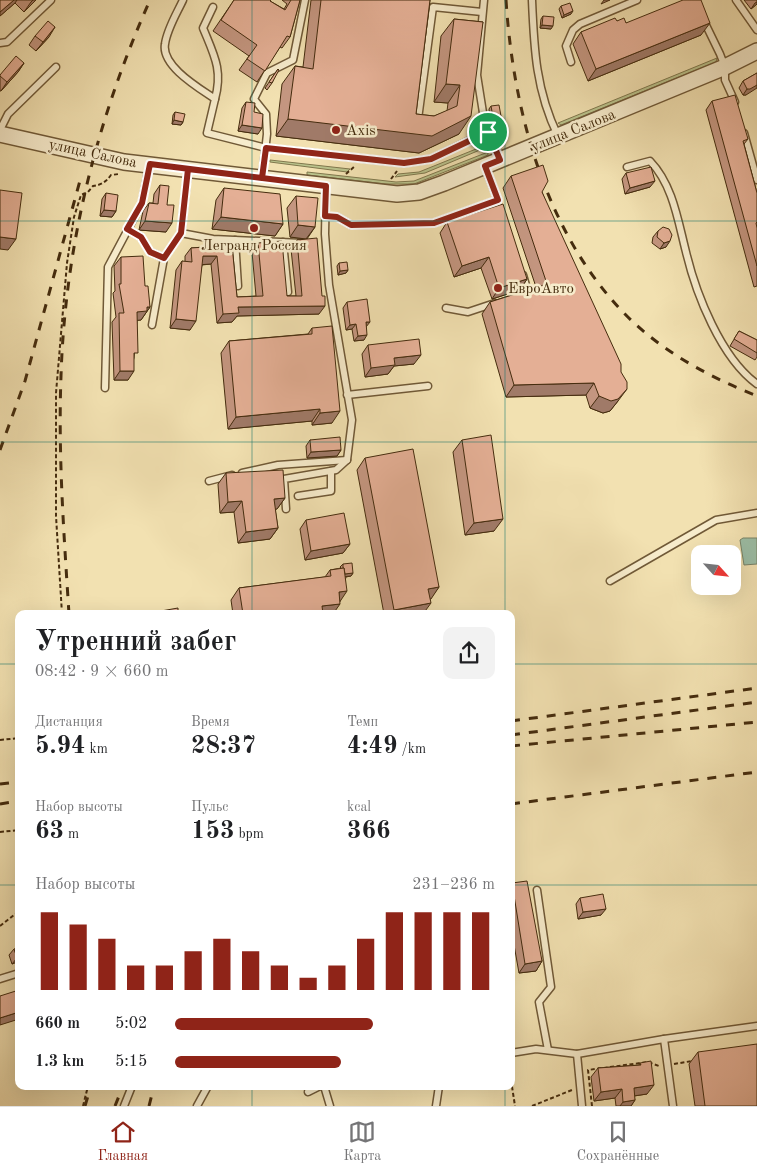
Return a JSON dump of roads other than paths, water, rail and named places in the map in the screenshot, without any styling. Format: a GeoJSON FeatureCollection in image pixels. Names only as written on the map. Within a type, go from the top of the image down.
{"type":"FeatureCollection","features":[{"type":"Feature","properties":{"kind":"street","name":"улица Салова"},"geometry":{"type":"LineString","coordinates":[[0,132],[124,162],[397,194],[411,194],[430,189],[725,67],[757,51]]}},
{"type":"Feature","properties":{"kind":"lane"},"geometry":{"type":"LineString","coordinates":[[0,43],[7,42],[51,0]]}},
{"type":"Feature","properties":{"kind":"lane"},"geometry":{"type":"LineString","coordinates":[[183,0],[165,44],[167,58],[186,78],[215,99]]}},
{"type":"Feature","properties":{"kind":"lane"},"geometry":{"type":"LineString","coordinates":[[262,178],[266,148],[266,114],[254,99],[267,73],[293,60],[305,0]]}},
{"type":"Feature","properties":{"kind":"lane"},"geometry":{"type":"LineString","coordinates":[[484,0],[478,75],[488,132],[500,160]]}},
{"type":"Feature","properties":{"kind":"lane"},"geometry":{"type":"LineString","coordinates":[[533,0],[536,70],[544,101],[558,136]]}},
{"type":"Feature","properties":{"kind":"lane"},"geometry":{"type":"LineString","coordinates":[[570,62],[566,46],[573,30],[580,24],[637,0]]}},
{"type":"Feature","properties":{"kind":"lane"},"geometry":{"type":"LineString","coordinates":[[736,0],[757,30]]}},
{"type":"Feature","properties":{"kind":"lane"},"geometry":{"type":"LineString","coordinates":[[424,5],[482,12]]}},
{"type":"Feature","properties":{"kind":"lane"},"geometry":{"type":"LineString","coordinates":[[213,7],[203,28],[219,69],[219,86],[207,133],[266,148],[404,163],[431,159],[488,132]]}},
{"type":"Feature","properties":{"kind":"lane"},"geometry":{"type":"LineString","coordinates":[[418,119],[433,7]]}},
{"type":"Feature","properties":{"kind":"lane"},"geometry":{"type":"LineString","coordinates":[[702,16],[725,67],[725,80],[738,108]]}},
{"type":"Feature","properties":{"kind":"lane"},"geometry":{"type":"LineString","coordinates":[[0,132],[8,114],[56,67]]}},
{"type":"Feature","properties":{"kind":"lane"},"geometry":{"type":"LineString","coordinates":[[742,126],[757,180]]}},
{"type":"Feature","properties":{"kind":"lane"},"geometry":{"type":"LineString","coordinates":[[627,167],[650,161],[661,172],[669,190],[702,307],[731,356],[757,384]]}},
{"type":"Feature","properties":{"kind":"lane"},"geometry":{"type":"LineString","coordinates":[[105,388],[108,266],[142,203],[150,164]]}},
{"type":"Feature","properties":{"kind":"lane"},"geometry":{"type":"LineString","coordinates":[[485,166],[501,209]]}},
{"type":"Feature","properties":{"kind":"lane"},"geometry":{"type":"LineString","coordinates":[[152,324],[164,258],[181,233],[188,169]]}},
{"type":"Feature","properties":{"kind":"lane"},"geometry":{"type":"LineString","coordinates":[[286,509],[284,479],[336,470],[347,460],[352,420],[329,285],[325,216],[326,186]]}},
{"type":"Feature","properties":{"kind":"lane"},"geometry":{"type":"LineString","coordinates":[[325,216],[337,217],[351,225],[434,223],[498,200]]}},
{"type":"Feature","properties":{"kind":"lane"},"geometry":{"type":"LineString","coordinates":[[127,229],[141,237],[150,252],[164,258]]}},
{"type":"Feature","properties":{"kind":"lane"},"geometry":{"type":"LineString","coordinates":[[181,233],[235,240],[303,243]]}},
{"type":"Feature","properties":{"kind":"lane"},"geometry":{"type":"LineString","coordinates":[[235,240],[238,286]]}},
{"type":"Feature","properties":{"kind":"lane"},"geometry":{"type":"LineString","coordinates":[[283,242],[288,292]]}},
{"type":"Feature","properties":{"kind":"lane"},"geometry":{"type":"LineString","coordinates":[[519,264],[528,292],[520,294]]}},
{"type":"Feature","properties":{"kind":"lane"},"geometry":{"type":"LineString","coordinates":[[446,308],[468,312],[502,300]]}},
{"type":"Feature","properties":{"kind":"lane"},"geometry":{"type":"LineString","coordinates":[[347,395],[428,386]]}},
{"type":"Feature","properties":{"kind":"lane"},"geometry":{"type":"LineString","coordinates":[[209,480],[278,465],[347,460]]}},
{"type":"Feature","properties":{"kind":"lane"},"geometry":{"type":"LineString","coordinates":[[298,496],[331,491],[331,471]]}},
{"type":"Feature","properties":{"kind":"lane"},"geometry":{"type":"LineString","coordinates":[[610,581],[716,520],[757,513]]}},
{"type":"Feature","properties":{"kind":"lane"},"geometry":{"type":"LineString","coordinates":[[537,890],[551,987],[539,1002],[548,1050]]}},
{"type":"Feature","properties":{"kind":"lane"},"geometry":{"type":"LineString","coordinates":[[0,979],[15,974]]}},
{"type":"Feature","properties":{"kind":"lane"},"geometry":{"type":"LineString","coordinates":[[515,1052],[536,1049],[577,1054],[757,1026]]}},
{"type":"Feature","properties":{"kind":"lane"},"geometry":{"type":"LineString","coordinates":[[664,1039],[673,1106]]}},
{"type":"Feature","properties":{"kind":"lane"},"geometry":{"type":"LineString","coordinates":[[577,1054],[582,1106]]}},
{"type":"Feature","properties":{"kind":"lane"},"geometry":{"type":"LineString","coordinates":[[124,1106],[130,1090]]}},
{"type":"Feature","properties":{"kind":"lane"},"geometry":{"type":"LineString","coordinates":[[197,1106],[206,1090]]}},
{"type":"Feature","properties":{"kind":"lane"},"geometry":{"type":"LineString","coordinates":[[308,1092],[312,1090]]}},
{"type":"Feature","properties":{"kind":"lane"},"geometry":{"type":"LineString","coordinates":[[325,1090],[330,1106]]}},
{"type":"Feature","properties":{"kind":"lane"},"geometry":{"type":"LineString","coordinates":[[436,1106],[438,1090]]}},
{"type":"Feature","properties":{"kind":"railway"},"geometry":{"type":"LineString","coordinates":[[69,610],[62,495],[60,406],[64,327],[69,279],[87,184],[100,137],[114,91],[150,0]]}},
{"type":"Feature","properties":{"kind":"railway"},"geometry":{"type":"LineString","coordinates":[[506,0],[516,84],[526,126],[538,167],[554,207],[573,245],[596,280],[637,326],[669,350],[703,371],[757,396]]}},
{"type":"Feature","properties":{"kind":"railway"},"geometry":{"type":"LineString","coordinates":[[0,450],[25,381],[81,177]]}},
{"type":"Feature","properties":{"kind":"railway"},"geometry":{"type":"LineString","coordinates":[[515,720],[757,688]]}},
{"type":"Feature","properties":{"kind":"railway"},"geometry":{"type":"LineString","coordinates":[[515,734],[757,702]]}},
{"type":"Feature","properties":{"kind":"railway"},"geometry":{"type":"LineString","coordinates":[[515,746],[757,722]]}},
{"type":"Feature","properties":{"kind":"railway"},"geometry":{"type":"LineString","coordinates":[[515,803],[757,772]]}},
{"type":"Feature","properties":{"kind":"railway"},"geometry":{"type":"LineString","coordinates":[[0,784],[15,782]]}},
{"type":"Feature","properties":{"kind":"railway"},"geometry":{"type":"LineString","coordinates":[[0,804],[15,802]]}},
{"type":"Feature","properties":{"kind":"railway"},"geometry":{"type":"LineString","coordinates":[[85,1106],[90,1090]]}},
{"type":"Feature","properties":{"kind":"railway"},"geometry":{"type":"LineString","coordinates":[[115,1106],[121,1090]]}},
{"type":"Feature","properties":{"kind":"railway"},"geometry":{"type":"LineString","coordinates":[[149,1106],[153,1090]]}},
{"type":"Feature","properties":{"kind":"place","name":"Axis"},"geometry":{"type":"Point","coordinates":[336,130]}},
{"type":"Feature","properties":{"kind":"place","name":"Легранд Россия"},"geometry":{"type":"Point","coordinates":[254,228]}},
{"type":"Feature","properties":{"kind":"place","name":"ЕвроАвто"},"geometry":{"type":"Point","coordinates":[498,288]}}]}
